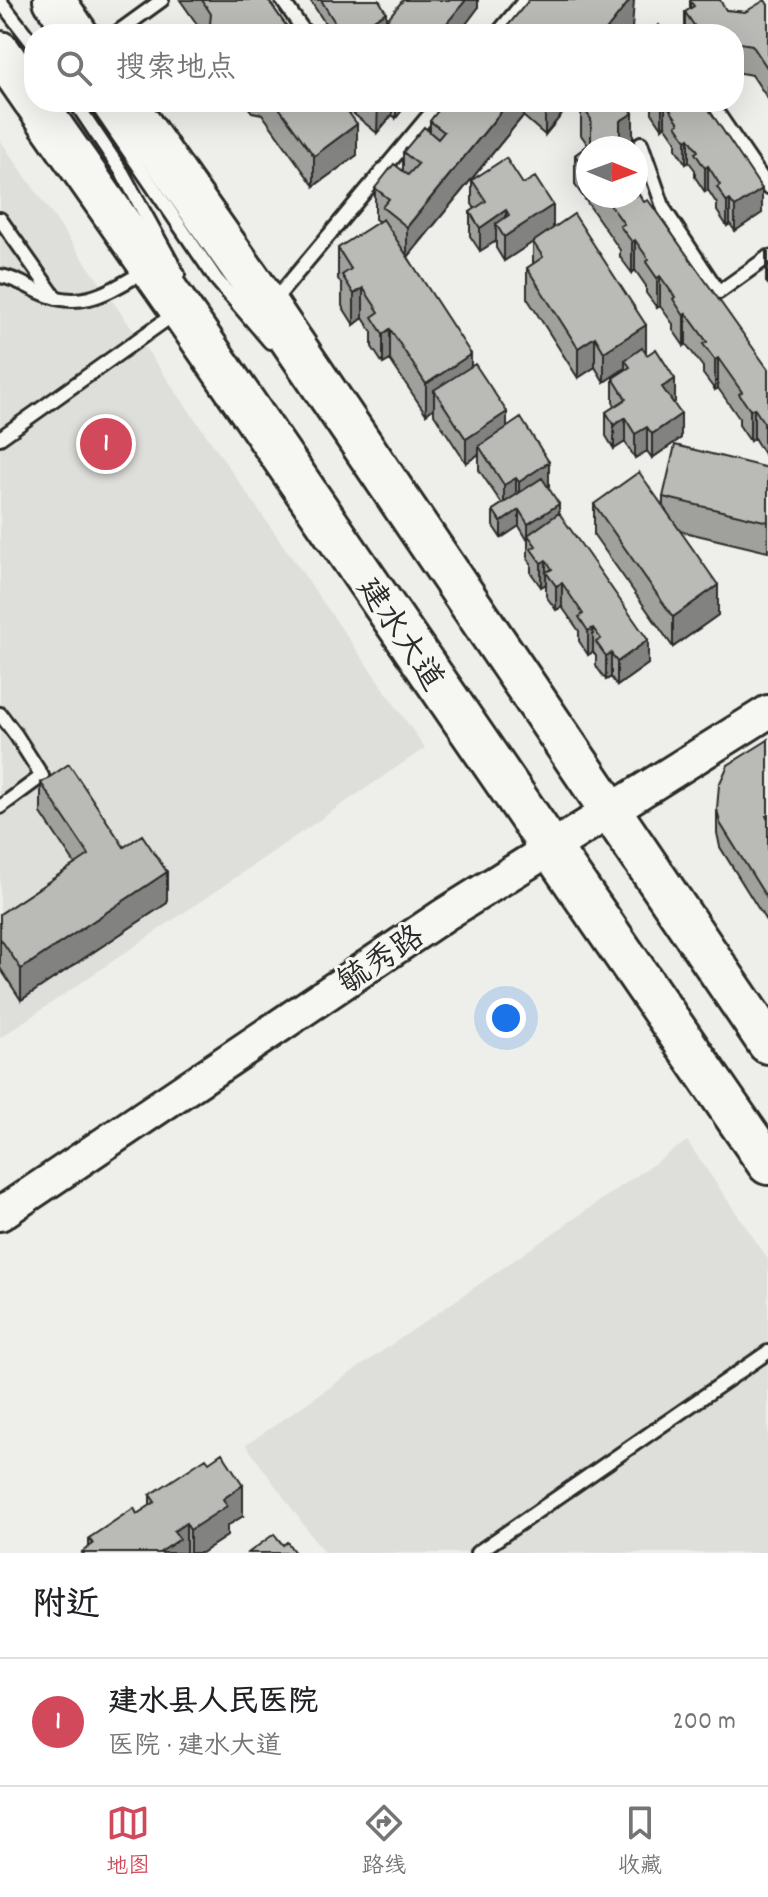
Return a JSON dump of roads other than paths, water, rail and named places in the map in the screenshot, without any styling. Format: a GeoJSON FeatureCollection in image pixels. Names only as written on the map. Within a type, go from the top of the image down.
{"type":"FeatureCollection","features":[{"type":"Feature","properties":{"kind":"main road"},"geometry":{"type":"LineString","coordinates":[[54,0],[70,24]]}},
{"type":"Feature","properties":{"kind":"main road","name":"建水大道"},"geometry":{"type":"LineString","coordinates":[[0,52],[24,87]]}},
{"type":"Feature","properties":{"kind":"main road","name":"建水大道"},"geometry":{"type":"LineString","coordinates":[[42,112],[171,286],[299,482],[768,1164]]}},
{"type":"Feature","properties":{"kind":"main road"},"geometry":{"type":"LineString","coordinates":[[132,112],[334,402],[768,1043]]}},
{"type":"Feature","properties":{"kind":"street","name":"毓秀路"},"geometry":{"type":"LineString","coordinates":[[0,1214],[444,915],[768,712]]}},
{"type":"Feature","properties":{"kind":"lane"},"geometry":{"type":"LineString","coordinates":[[129,24],[162,0]]}},
{"type":"Feature","properties":{"kind":"lane"},"geometry":{"type":"LineString","coordinates":[[282,0],[299,24]]}},
{"type":"Feature","properties":{"kind":"lane"},"geometry":{"type":"LineString","coordinates":[[505,24],[525,0]]}},
{"type":"Feature","properties":{"kind":"lane"},"geometry":{"type":"LineString","coordinates":[[0,1],[24,32]]}},
{"type":"Feature","properties":{"kind":"lane"},"geometry":{"type":"LineString","coordinates":[[82,112],[122,172],[171,286]]}},
{"type":"Feature","properties":{"kind":"lane"},"geometry":{"type":"LineString","coordinates":[[102,112],[216,279],[280,352]]}},
{"type":"Feature","properties":{"kind":"lane"},"geometry":{"type":"LineString","coordinates":[[269,307],[432,112]]}},
{"type":"Feature","properties":{"kind":"lane"},"geometry":{"type":"LineString","coordinates":[[717,112],[768,187]]}},
{"type":"Feature","properties":{"kind":"lane"},"geometry":{"type":"LineString","coordinates":[[648,163],[674,228],[719,292],[768,257]]}},
{"type":"Feature","properties":{"kind":"lane"},"geometry":{"type":"LineString","coordinates":[[0,219],[55,297]]}},
{"type":"Feature","properties":{"kind":"lane"},"geometry":{"type":"LineString","coordinates":[[0,276],[55,297],[96,298],[171,286]]}},
{"type":"Feature","properties":{"kind":"lane"},"geometry":{"type":"LineString","coordinates":[[0,438],[171,286]]}},
{"type":"Feature","properties":{"kind":"lane"},"geometry":{"type":"LineString","coordinates":[[291,362],[334,402]]}},
{"type":"Feature","properties":{"kind":"lane"},"geometry":{"type":"LineString","coordinates":[[273,419],[299,482]]}},
{"type":"Feature","properties":{"kind":"lane"},"geometry":{"type":"LineString","coordinates":[[0,714],[42,776],[0,807]]}},
{"type":"Feature","properties":{"kind":"lane"},"geometry":{"type":"LineString","coordinates":[[477,1553],[768,1352]]}},
{"type":"Feature","properties":{"kind":"place","name":"建水县人民医院"},"geometry":{"type":"Point","coordinates":[106,444]}}]}
